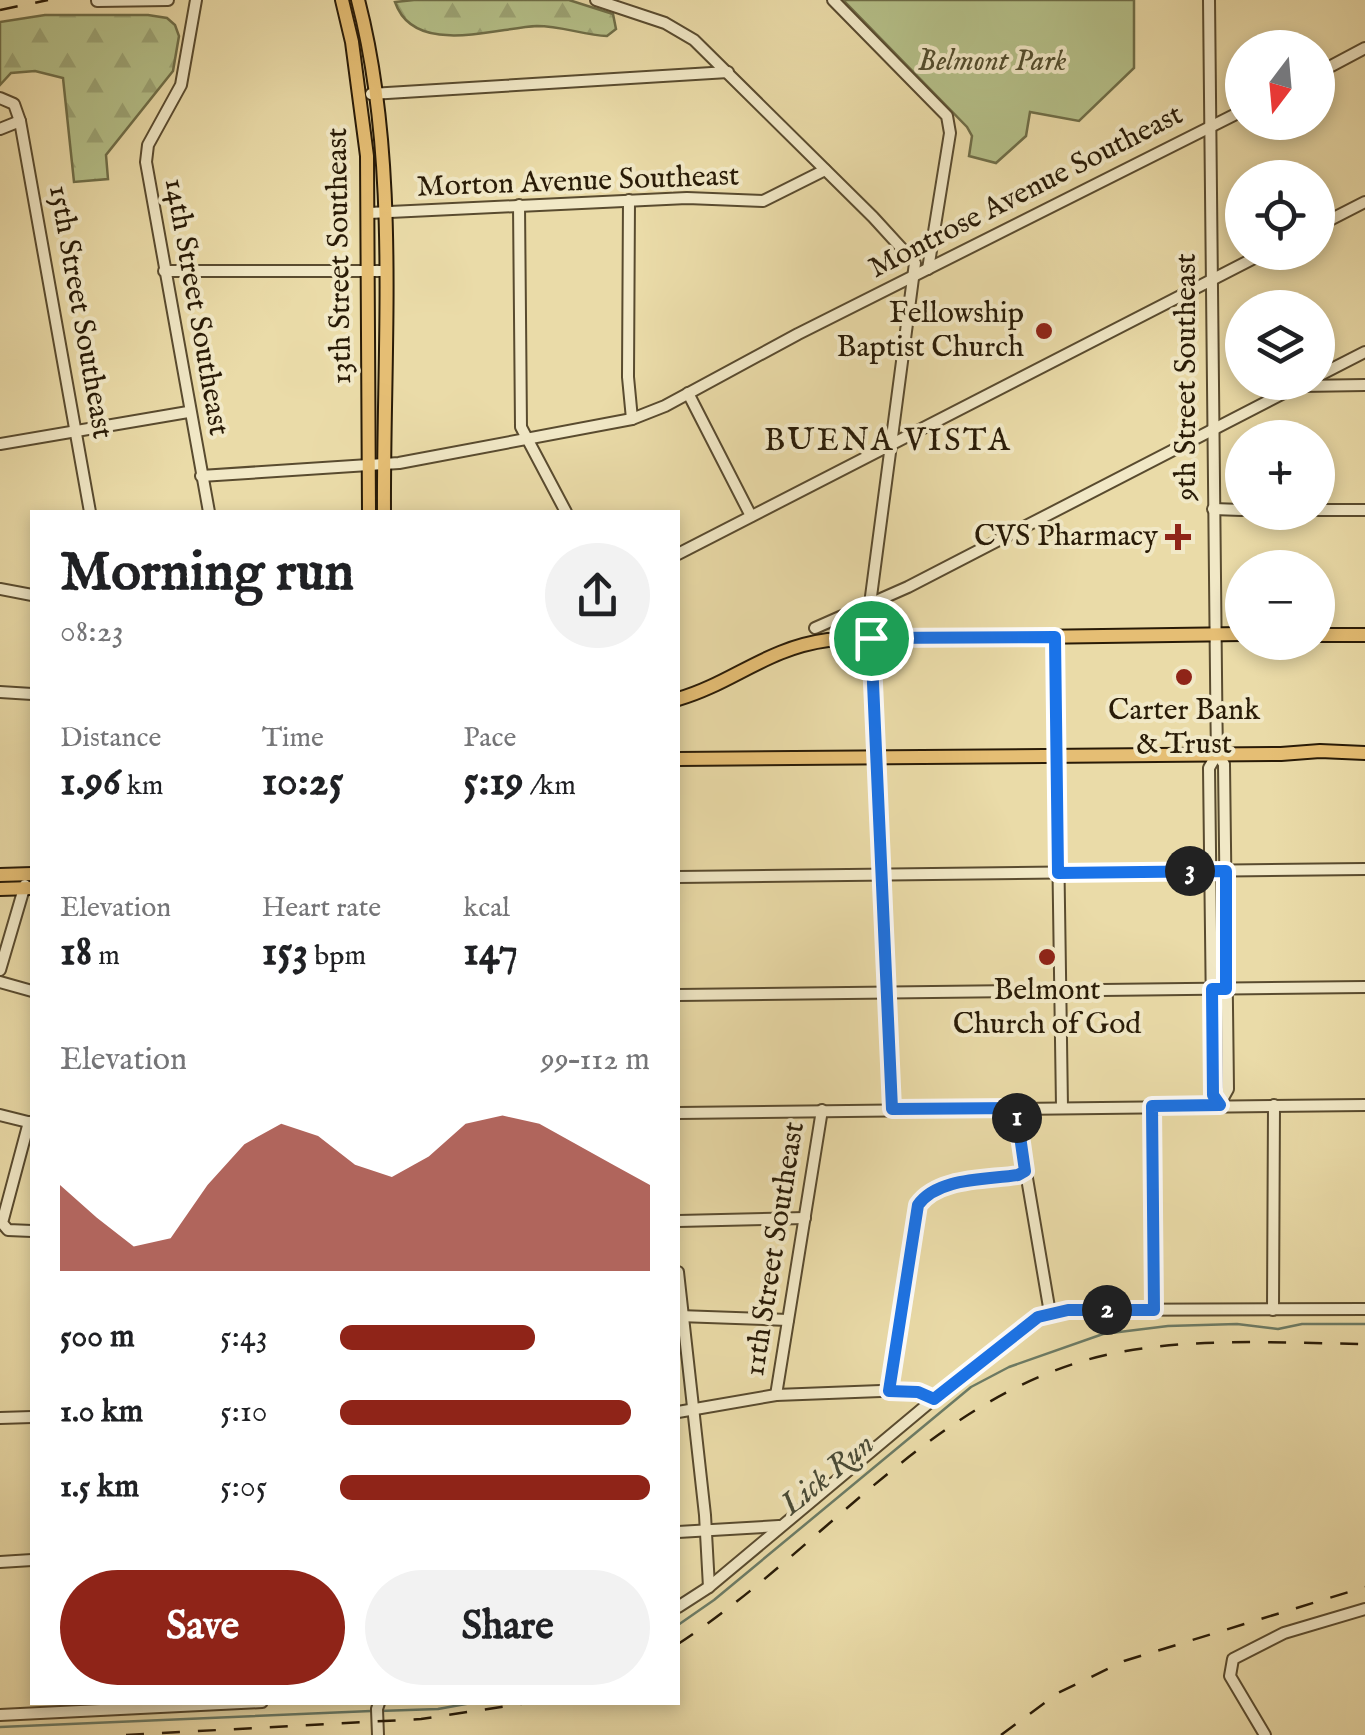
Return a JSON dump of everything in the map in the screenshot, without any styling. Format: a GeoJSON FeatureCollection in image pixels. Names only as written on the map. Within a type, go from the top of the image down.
{"type":"FeatureCollection","features":[{"type":"Feature","properties":{"kind":"main road","name":"13th Street Southeast"},"geometry":{"type":"LineString","coordinates":[[342,0],[367,156],[369,510]]}},
{"type":"Feature","properties":{"kind":"main road","name":"13th Street Southeast"},"geometry":{"type":"LineString","coordinates":[[358,0],[375,94],[384,213],[384,510]]}},
{"type":"Feature","properties":{"kind":"main road"},"geometry":{"type":"LineString","coordinates":[[680,698],[771,654],[828,640],[1225,635]]}},
{"type":"Feature","properties":{"kind":"main road"},"geometry":{"type":"LineString","coordinates":[[1335,636],[1365,635]]}},
{"type":"Feature","properties":{"kind":"main road"},"geometry":{"type":"LineString","coordinates":[[680,759],[1365,753]]}},
{"type":"Feature","properties":{"kind":"main road"},"geometry":{"type":"LineString","coordinates":[[0,875],[29,881]]}},
{"type":"Feature","properties":{"kind":"main road"},"geometry":{"type":"LineString","coordinates":[[0,889],[29,881]]}},
{"type":"Feature","properties":{"kind":"street"},"geometry":{"type":"LineString","coordinates":[[97,1],[168,0]]}},
{"type":"Feature","properties":{"kind":"street","name":"14th Street Southeast"},"geometry":{"type":"LineString","coordinates":[[196,0],[181,85],[146,154],[188,412],[209,510]]}},
{"type":"Feature","properties":{"kind":"street"},"geometry":{"type":"LineString","coordinates":[[596,0],[672,26],[694,40],[912,258],[915,276],[870,604],[892,1109]]}},
{"type":"Feature","properties":{"kind":"street"},"geometry":{"type":"LineString","coordinates":[[832,0],[947,116],[950,132],[928,269]]}},
{"type":"Feature","properties":{"kind":"street","name":"9th Street Southeast"},"geometry":{"type":"LineString","coordinates":[[1209,0],[1217,754],[1209,768],[1210,871],[1213,1095],[1220,1105],[1228,1090],[1224,764],[1217,754]]}},
{"type":"Feature","properties":{"kind":"street"},"geometry":{"type":"LineString","coordinates":[[1335,63],[1365,48]]}},
{"type":"Feature","properties":{"kind":"street"},"geometry":{"type":"LineString","coordinates":[[360,96],[728,72]]}},
{"type":"Feature","properties":{"kind":"street"},"geometry":{"type":"LineString","coordinates":[[0,98],[14,104],[20,120],[0,129]]}},
{"type":"Feature","properties":{"kind":"street","name":"15th Street Southeast"},"geometry":{"type":"LineString","coordinates":[[20,120],[90,510]]}},
{"type":"Feature","properties":{"kind":"street","name":"Montrose Avenue Southeast"},"geometry":{"type":"LineString","coordinates":[[201,476],[384,464],[632,419],[1225,120]]}},
{"type":"Feature","properties":{"kind":"street","name":"Morton Avenue Southeast"},"geometry":{"type":"LineString","coordinates":[[368,213],[687,198],[762,201],[825,170]]}},
{"type":"Feature","properties":{"kind":"street"},"geometry":{"type":"LineString","coordinates":[[629,200],[628,376],[632,419]]}},
{"type":"Feature","properties":{"kind":"street"},"geometry":{"type":"LineString","coordinates":[[1335,217],[1365,202]]}},
{"type":"Feature","properties":{"kind":"street"},"geometry":{"type":"LineString","coordinates":[[519,205],[520,408],[525,440],[565,510]]}},
{"type":"Feature","properties":{"kind":"street"},"geometry":{"type":"LineString","coordinates":[[164,270],[385,271]]}},
{"type":"Feature","properties":{"kind":"street"},"geometry":{"type":"LineString","coordinates":[[680,553],[1231,270]]}},
{"type":"Feature","properties":{"kind":"street"},"geometry":{"type":"LineString","coordinates":[[1335,367],[1365,352]]}},
{"type":"Feature","properties":{"kind":"street"},"geometry":{"type":"LineString","coordinates":[[1335,385],[1365,385]]}},
{"type":"Feature","properties":{"kind":"street"},"geometry":{"type":"LineString","coordinates":[[688,393],[751,516]]}},
{"type":"Feature","properties":{"kind":"street"},"geometry":{"type":"LineString","coordinates":[[815,628],[870,604],[1271,400]]}},
{"type":"Feature","properties":{"kind":"street"},"geometry":{"type":"LineString","coordinates":[[0,444],[188,412]]}},
{"type":"Feature","properties":{"kind":"street"},"geometry":{"type":"LineString","coordinates":[[1213,509],[1225,509]]}},
{"type":"Feature","properties":{"kind":"street"},"geometry":{"type":"LineString","coordinates":[[1335,510],[1365,510]]}},
{"type":"Feature","properties":{"kind":"street"},"geometry":{"type":"LineString","coordinates":[[0,589],[30,595]]}},
{"type":"Feature","properties":{"kind":"street"},"geometry":{"type":"LineString","coordinates":[[1055,637],[1062,1107]]}},
{"type":"Feature","properties":{"kind":"street"},"geometry":{"type":"LineString","coordinates":[[0,692],[30,694]]}},
{"type":"Feature","properties":{"kind":"street"},"geometry":{"type":"LineString","coordinates":[[680,877],[1365,869]]}},
{"type":"Feature","properties":{"kind":"street"},"geometry":{"type":"LineString","coordinates":[[0,970],[29,881]]}},
{"type":"Feature","properties":{"kind":"street"},"geometry":{"type":"LineString","coordinates":[[0,982],[30,990]]}},
{"type":"Feature","properties":{"kind":"street"},"geometry":{"type":"LineString","coordinates":[[680,996],[1365,987]]}},
{"type":"Feature","properties":{"kind":"street"},"geometry":{"type":"LineString","coordinates":[[1273,1310],[1274,1105]]}},
{"type":"Feature","properties":{"kind":"street"},"geometry":{"type":"LineString","coordinates":[[680,1114],[1365,1105]]}},
{"type":"Feature","properties":{"kind":"street"},"geometry":{"type":"LineString","coordinates":[[1152,1106],[1154,1310]]}},
{"type":"Feature","properties":{"kind":"street"},"geometry":{"type":"LineString","coordinates":[[1016,1108],[1050,1313]]}},
{"type":"Feature","properties":{"kind":"street","name":"11th Street Southeast"},"geometry":{"type":"LineString","coordinates":[[776,1395],[822,1110]]}},
{"type":"Feature","properties":{"kind":"street"},"geometry":{"type":"LineString","coordinates":[[0,1115],[30,1122]]}},
{"type":"Feature","properties":{"kind":"street"},"geometry":{"type":"LineString","coordinates":[[30,1125],[2,1218],[8,1230],[30,1231]]}},
{"type":"Feature","properties":{"kind":"street"},"geometry":{"type":"LineString","coordinates":[[889,1391],[918,1205],[936,1190],[1025,1171]]}},
{"type":"Feature","properties":{"kind":"street"},"geometry":{"type":"LineString","coordinates":[[680,1221],[804,1218]]}},
{"type":"Feature","properties":{"kind":"street"},"geometry":{"type":"LineString","coordinates":[[680,1606],[709,1587],[1028,1323],[1050,1313],[1365,1310]]}},
{"type":"Feature","properties":{"kind":"street"},"geometry":{"type":"LineString","coordinates":[[709,1587],[680,1316],[788,1320]]}},
{"type":"Feature","properties":{"kind":"street"},"geometry":{"type":"LineString","coordinates":[[680,1412],[776,1395],[889,1391],[918,1392],[934,1399]]}},
{"type":"Feature","properties":{"kind":"street"},"geometry":{"type":"LineString","coordinates":[[0,1418],[30,1417]]}},
{"type":"Feature","properties":{"kind":"street"},"geometry":{"type":"LineString","coordinates":[[680,1532],[780,1526]]}},
{"type":"Feature","properties":{"kind":"street"},"geometry":{"type":"LineString","coordinates":[[0,1562],[30,1560]]}},
{"type":"Feature","properties":{"kind":"street"},"geometry":{"type":"LineString","coordinates":[[1264,1735],[1229,1669],[1237,1656],[1284,1633],[1365,1609]]}},
{"type":"Feature","properties":{"kind":"street"},"geometry":{"type":"LineString","coordinates":[[0,1715],[155,1705]]}},
{"type":"Feature","properties":{"kind":"street"},"geometry":{"type":"LineString","coordinates":[[378,1735],[379,1705]]}},
{"type":"Feature","properties":{"kind":"green space"},"geometry":{"type":"Polygon","coordinates":[[[569,0],[613,14],[616,29],[607,36],[537,26],[479,34],[437,34],[419,29],[405,19],[395,2],[569,0]]]}},
{"type":"Feature","properties":{"kind":"green space","name":"Belmont Park"},"geometry":{"type":"Polygon","coordinates":[[[843,0],[1134,0],[1134,68],[1079,121],[1030,112],[1026,136],[996,163],[969,156],[972,136],[967,127],[843,0]]]}},
{"type":"Feature","properties":{"kind":"green space"},"geometry":{"type":"Polygon","coordinates":[[[45,15],[148,15],[167,18],[175,25],[179,36],[173,71],[106,155],[108,179],[74,182],[63,78],[35,71],[11,73],[0,85],[0,22],[45,15]]]}},
{"type":"Feature","properties":{"kind":"waterway","name":"Lick Run"},"geometry":{"type":"LineString","coordinates":[[680,1624],[714,1600],[971,1387],[1009,1367],[1103,1334],[1168,1326],[1237,1324],[1278,1329],[1302,1324],[1365,1324]]}},
{"type":"Feature","properties":{"kind":"waterway","name":"Lick Run"},"geometry":{"type":"LineString","coordinates":[[379,1711],[460,1705]]}},
{"type":"Feature","properties":{"kind":"waterway","name":"Lick Run"},"geometry":{"type":"LineString","coordinates":[[0,1727],[371,1711]]}},
{"type":"Feature","properties":{"kind":"railway"},"geometry":{"type":"LineString","coordinates":[[0,10],[48,0]]}},
{"type":"Feature","properties":{"kind":"railway"},"geometry":{"type":"LineString","coordinates":[[680,1643],[731,1606],[937,1436],[992,1400],[1051,1372],[1115,1353],[1177,1345],[1365,1344]]}},
{"type":"Feature","properties":{"kind":"railway"},"geometry":{"type":"LineString","coordinates":[[1001,1735],[1058,1693],[1124,1661],[1365,1587]]}},
{"type":"Feature","properties":{"kind":"railway"},"geometry":{"type":"LineString","coordinates":[[126,1735],[421,1719],[514,1705]]}},
{"type":"Feature","properties":{"kind":"place","name":"Fellowship Baptist Church"},"geometry":{"type":"Point","coordinates":[1044,331]}},
{"type":"Feature","properties":{"kind":"place","name":"CVS Pharmacy"},"geometry":{"type":"Point","coordinates":[1178,537]}},
{"type":"Feature","properties":{"kind":"place","name":"Carter Bank & Trust"},"geometry":{"type":"Point","coordinates":[1184,677]}},
{"type":"Feature","properties":{"kind":"place","name":"Belmont Church of God"},"geometry":{"type":"Point","coordinates":[1047,957]}},
{"type":"Feature","properties":{"kind":"district","name":"BUENA VISTA"},"geometry":{"type":"Point","coordinates":[888,441]}},
{"type":"Feature","properties":{"kind":"route"},"geometry":{"type":"LineString","coordinates":[[1055,637],[1058,873],[1226,871],[1226,989],[1212,989],[1213,1095],[1220,1105],[1152,1106],[1154,1310],[1068,1310],[1038,1317],[934,1399],[907,1390],[889,1391],[918,1205],[927,1194],[947,1186],[1025,1171],[1016,1108],[892,1109],[871,638],[1055,637]]}}]}
